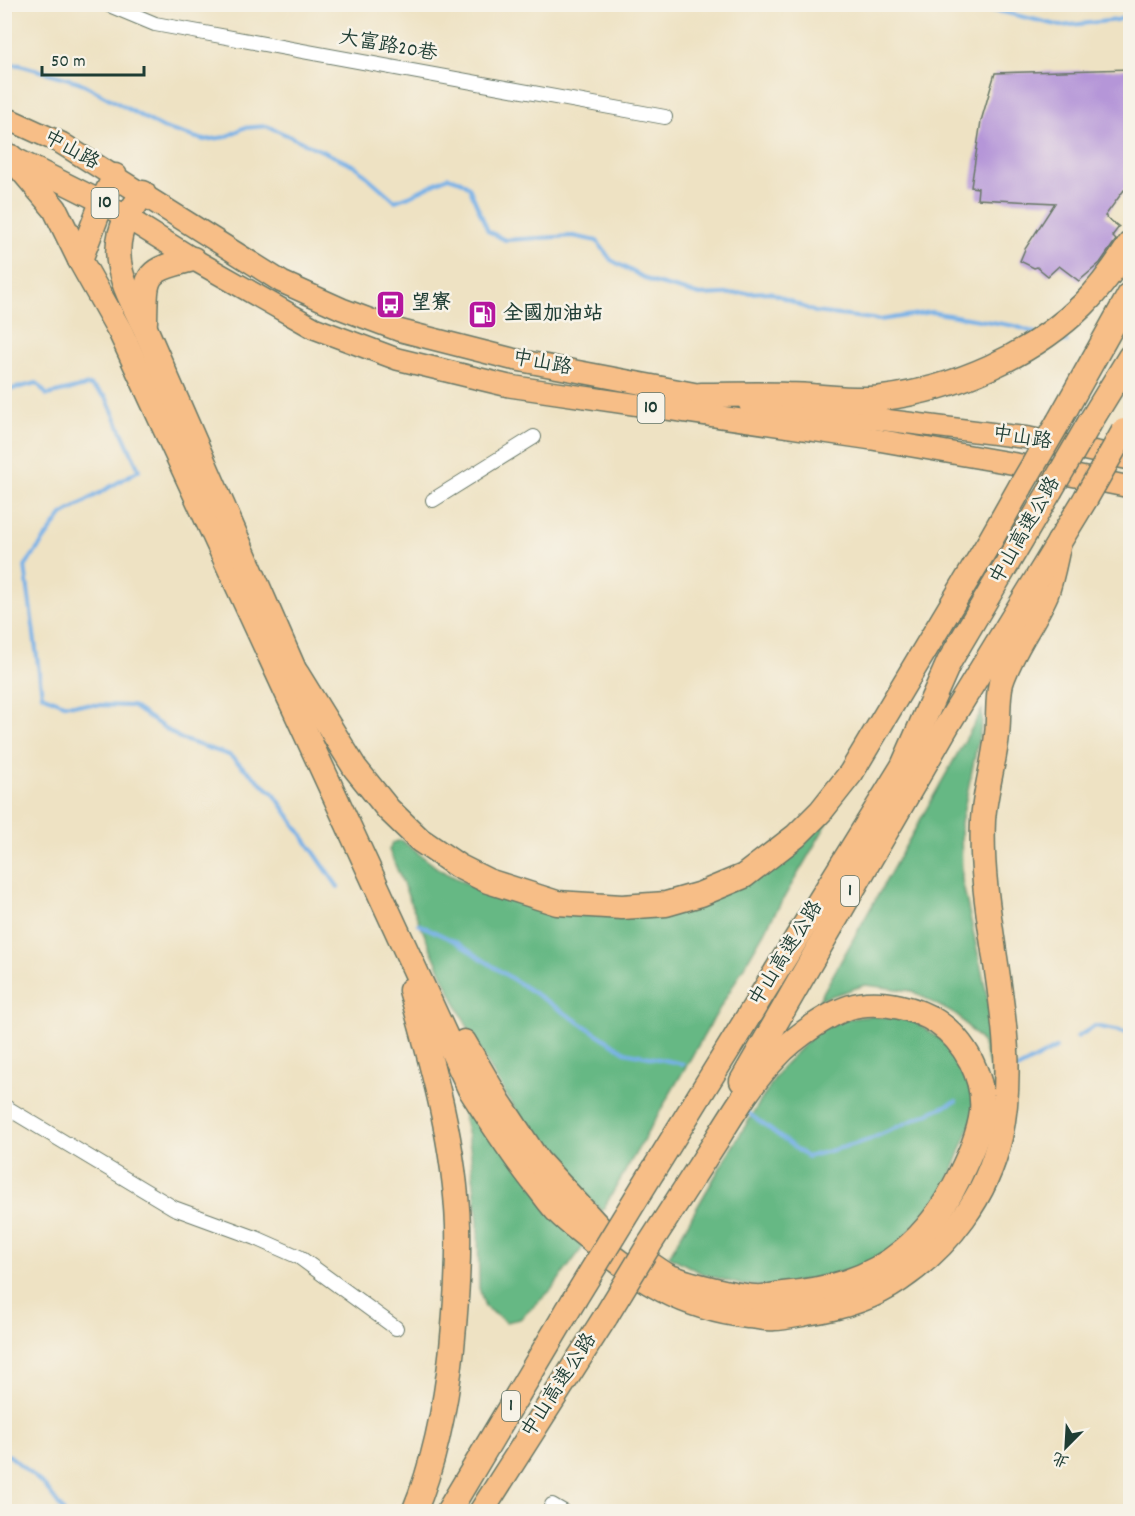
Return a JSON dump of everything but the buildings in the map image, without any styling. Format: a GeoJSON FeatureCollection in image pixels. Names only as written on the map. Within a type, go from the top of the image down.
{"type":"FeatureCollection","features":[{"type":"Feature","properties":{"kind":"highway"},"geometry":{"type":"LineString","coordinates":[[8,155],[55,209],[127,345],[470,1089],[513,1155],[557,1212],[617,1261],[663,1292],[698,1306],[733,1314],[773,1318],[853,1303],[885,1290],[922,1264],[962,1222],[981,1190],[1000,1137],[1006,1093],[1003,1016],[983,860],[983,819],[988,777],[997,738],[1001,684],[1026,629],[1046,593],[1059,542]]}},
{"type":"Feature","properties":{"kind":"highway"},"geometry":{"type":"LineString","coordinates":[[80,260],[102,202],[115,176]]}},
{"type":"Feature","properties":{"kind":"highway"},"geometry":{"type":"LineString","coordinates":[[143,193],[121,233],[117,253],[126,289],[146,328],[297,675],[459,1034],[499,1102],[538,1161],[610,1239],[668,1275],[711,1288],[755,1297],[834,1288],[861,1277],[891,1261],[904,1251],[949,1199],[967,1162],[979,1128],[982,1109],[979,1077],[952,1032],[929,1017],[901,1007],[878,1004],[857,1005],[836,1013],[808,1030],[775,1057],[734,1112],[649,1245]]}},
{"type":"Feature","properties":{"kind":"highway"},"geometry":{"type":"LineString","coordinates":[[701,395],[788,394],[839,398],[882,398],[960,378],[1006,359],[1046,335],[1073,313],[1108,276],[1131,244]]}},
{"type":"Feature","properties":{"kind":"highway"},"geometry":{"type":"LineString","coordinates":[[146,328],[146,285],[151,275],[169,265],[193,259]]}},
{"type":"Feature","properties":{"kind":"highway"},"geometry":{"type":"LineString","coordinates":[[297,675],[355,768],[388,809],[420,840],[458,866],[488,881],[557,903],[622,907],[666,904],[701,894],[744,876],[796,836],[821,811],[851,773],[990,541],[1131,294]]}},
{"type":"Feature","properties":{"kind":"highway","name":"中山高速公路"},"geometry":{"type":"LineString","coordinates":[[448,1512],[574,1300],[903,766],[949,662],[1131,357]]}},
{"type":"Feature","properties":{"kind":"highway","name":"中山高速公路"},"geometry":{"type":"LineString","coordinates":[[481,1512],[649,1245],[948,724],[1086,498],[1127,426]]}},
{"type":"Feature","properties":{"kind":"highway"},"geometry":{"type":"LineString","coordinates":[[395,927],[397,944],[432,1063],[443,1113],[453,1170],[458,1223],[458,1277],[447,1398],[436,1446],[414,1512]]}},
{"type":"Feature","properties":{"kind":"main road","name":"中山路"},"geometry":{"type":"LineString","coordinates":[[4,117],[61,143],[282,282],[342,309],[399,330],[512,359],[701,395],[796,410],[1029,438],[1131,459]]}},
{"type":"Feature","properties":{"kind":"main road","name":"中山路"},"geometry":{"type":"LineString","coordinates":[[8,155],[102,202],[193,259],[314,328],[397,360],[509,386],[872,439],[1131,487]]}},
{"type":"Feature","properties":{"kind":"street","name":"大富路20巷"},"geometry":{"type":"LineString","coordinates":[[107,4],[155,24],[665,117]]}},
{"type":"Feature","properties":{"kind":"street"},"geometry":{"type":"LineString","coordinates":[[433,500],[534,437]]}},
{"type":"Feature","properties":{"kind":"street"},"geometry":{"type":"LineString","coordinates":[[4,1106],[174,1208],[256,1238],[299,1257],[396,1328]]}},
{"type":"Feature","properties":{"kind":"green space"},"geometry":{"type":"Polygon","coordinates":[[[982,710],[982,722],[961,823],[962,880],[990,1009],[1000,1098],[982,1042],[958,1016],[912,991],[865,985],[819,1000],[982,710]]]}},
{"type":"Feature","properties":{"kind":"green space"},"geometry":{"type":"Polygon","coordinates":[[[836,808],[602,1211],[565,1173],[532,1132],[502,1088],[476,1043],[452,996],[409,899],[389,850],[392,843],[401,840],[440,870],[485,893],[676,910],[836,808]]]}},
{"type":"Feature","properties":{"kind":"green space"},"geometry":{"type":"Polygon","coordinates":[[[871,1016],[910,1019],[947,1043],[968,1076],[975,1113],[946,1188],[894,1249],[857,1268],[779,1287],[742,1285],[703,1274],[669,1256],[781,1068],[817,1031],[844,1019],[871,1016]]]}},
{"type":"Feature","properties":{"kind":"green space"},"geometry":{"type":"Polygon","coordinates":[[[456,1077],[583,1247],[551,1290],[520,1319],[506,1322],[485,1307],[479,1288],[478,1222],[470,1147],[456,1077]]]}},
{"type":"Feature","properties":{"kind":"waterway"},"geometry":{"type":"LineString","coordinates":[[959,4],[1061,26],[1117,20],[1130,15]]}},
{"type":"Feature","properties":{"kind":"waterway"},"geometry":{"type":"LineString","coordinates":[[4,64],[20,65],[79,82],[163,128],[204,140],[226,137],[243,128],[267,126],[355,166],[395,201],[448,177],[461,181],[469,187],[488,231],[505,240],[573,236],[597,241],[611,260],[652,282],[700,295],[770,292],[815,312],[880,320],[931,312],[1015,326],[1035,333]]}},
{"type":"Feature","properties":{"kind":"waterway"},"geometry":{"type":"LineString","coordinates":[[1057,339],[1067,342]]}},
{"type":"Feature","properties":{"kind":"waterway"},"geometry":{"type":"LineString","coordinates":[[4,391],[37,383],[47,395],[89,385],[106,397],[139,470],[62,515],[25,566],[42,695],[64,704],[132,706],[181,739],[229,755],[274,794],[338,887]]}},
{"type":"Feature","properties":{"kind":"waterway"},"geometry":{"type":"LineString","coordinates":[[418,924],[454,941],[625,1052],[683,1064]]}},
{"type":"Feature","properties":{"kind":"waterway"},"geometry":{"type":"LineString","coordinates":[[1077,1037],[1095,1026],[1130,1033]]}},
{"type":"Feature","properties":{"kind":"waterway"},"geometry":{"type":"LineString","coordinates":[[1015,1070],[1056,1048]]}},
{"type":"Feature","properties":{"kind":"waterway"},"geometry":{"type":"LineString","coordinates":[[747,1112],[807,1157],[866,1141],[956,1101]]}},
{"type":"Feature","properties":{"kind":"waterway"},"geometry":{"type":"LineString","coordinates":[[4,1454],[10,1456],[44,1485],[64,1512]]}},
{"type":"Feature","properties":{"kind":"place","name":"望寮"},"geometry":{"type":"Point","coordinates":[390,304]}},
{"type":"Feature","properties":{"kind":"place","name":"全國加油站"},"geometry":{"type":"Point","coordinates":[482,315]}}]}
